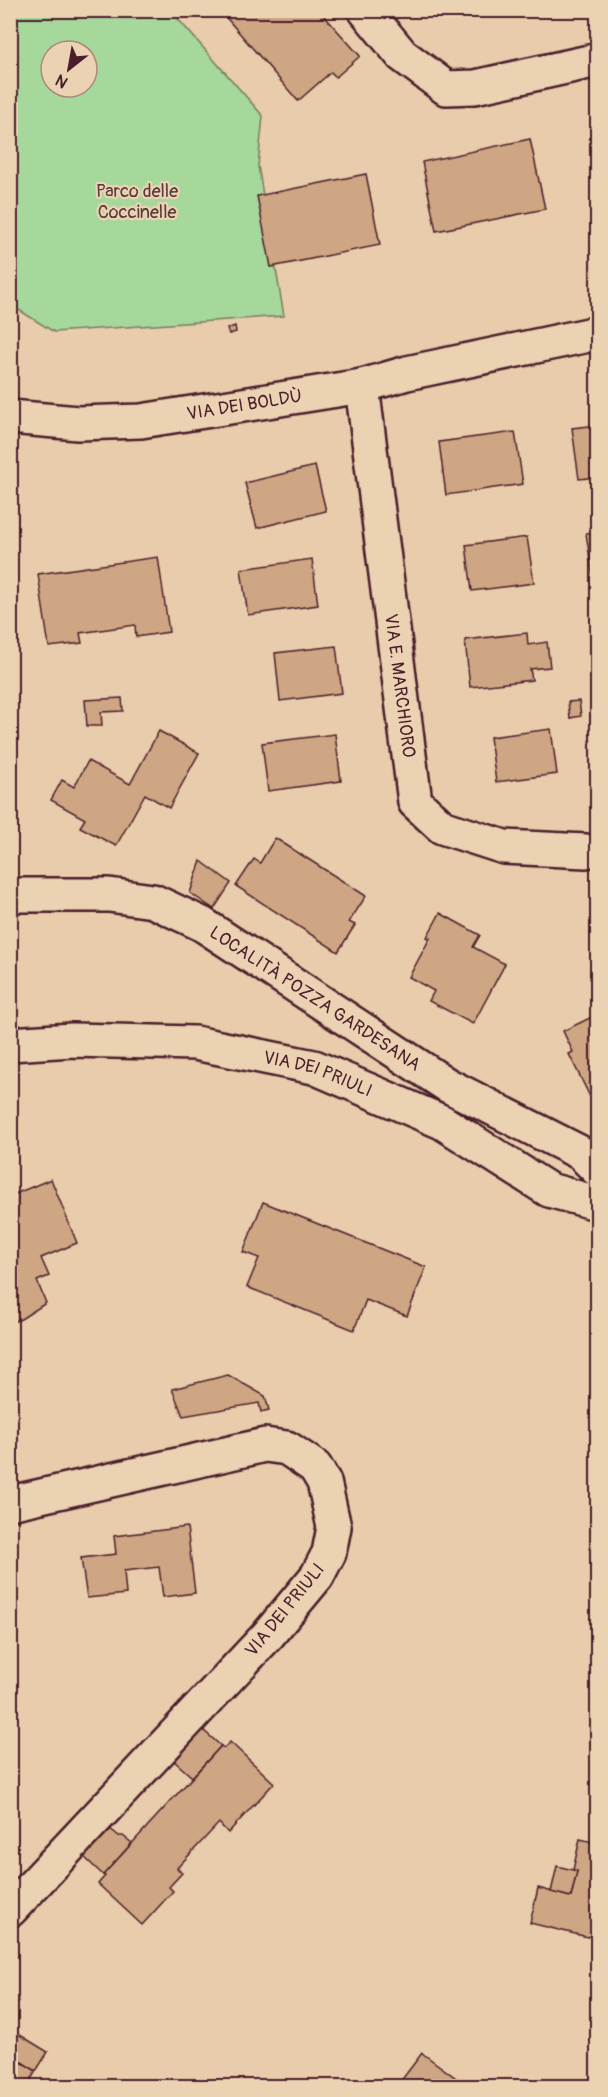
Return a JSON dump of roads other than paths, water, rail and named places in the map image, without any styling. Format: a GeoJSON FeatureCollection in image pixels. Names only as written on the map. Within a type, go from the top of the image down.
{"type":"FeatureCollection","features":[{"type":"Feature","properties":{"kind":"street"},"geometry":{"type":"LineString","coordinates":[[365,10],[402,55],[446,88],[475,87],[597,60]]}},
{"type":"Feature","properties":{"kind":"street","name":"VIA DEI BOLDÙ"},"geometry":{"type":"LineString","coordinates":[[10,417],[78,423],[141,422],[362,386],[597,309]]}},
{"type":"Feature","properties":{"kind":"street","name":"VIA DEI BOLDÙ"},"geometry":{"type":"LineString","coordinates":[[407,373],[597,333]]}},
{"type":"Feature","properties":{"kind":"street","name":"VIA E. MARCHIORO"},"geometry":{"type":"LineString","coordinates":[[362,386],[415,802],[442,827],[504,847],[586,851]]}},
{"type":"Feature","properties":{"kind":"street","name":"VIA DEI BOLDÙ"},"geometry":{"type":"LineString","coordinates":[[10,393],[37,407],[78,423]]}},
{"type":"Feature","properties":{"kind":"street","name":"LOCALITÀ POZZA GARDESANA"},"geometry":{"type":"LineString","coordinates":[[10,895],[109,895],[153,901],[202,924],[447,1085],[581,1153],[597,1170]]}},
{"type":"Feature","properties":{"kind":"street","name":"VIA DEI PRIULI"},"geometry":{"type":"LineString","coordinates":[[10,1044],[72,1040],[195,1043],[314,1067],[442,1122],[549,1190],[593,1202],[597,1201]]}},
{"type":"Feature","properties":{"kind":"street","name":"VIA DEI PRIULI"},"geometry":{"type":"LineString","coordinates":[[10,1503],[265,1445],[287,1448],[315,1467],[324,1482],[334,1527],[329,1553],[317,1576],[268,1635],[10,1910]]}},
{"type":"Feature","properties":{"kind":"park label","name":"Parco delle Coccinelle"},"geometry":{"type":"Point","coordinates":[137,201]}}]}
